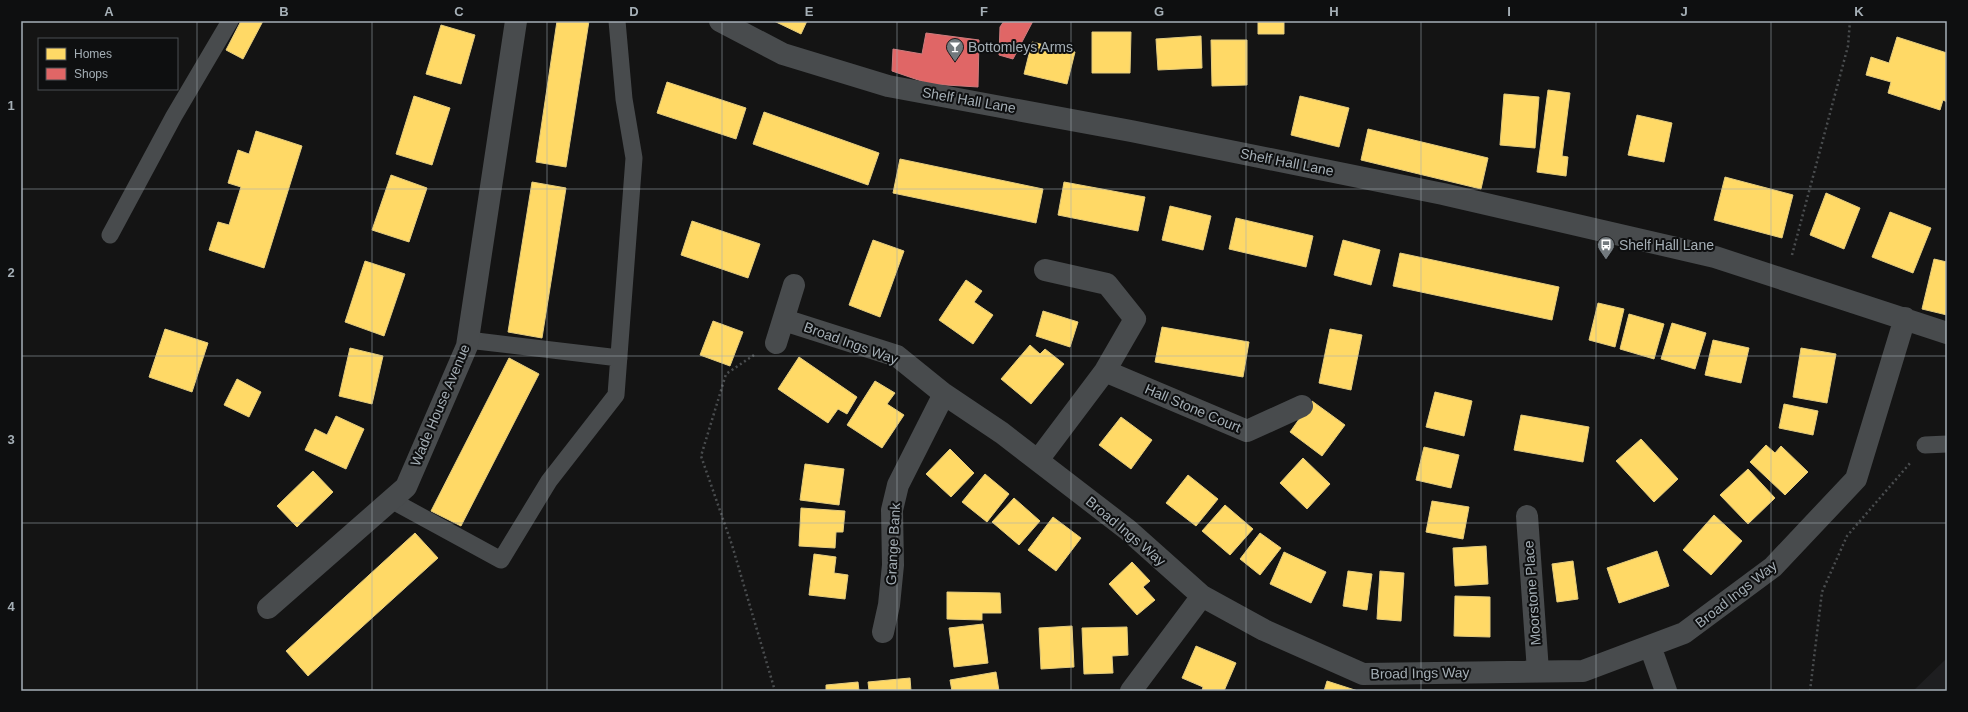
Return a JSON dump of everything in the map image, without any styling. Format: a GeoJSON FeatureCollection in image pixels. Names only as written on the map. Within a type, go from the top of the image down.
{"type":"FeatureCollection","features":[{"type":"Feature","properties":{"kind":"street","name":"Wade House Avenue"},"geometry":{"type":"LineString","coordinates":[[268,608],[406,487],[467,346],[516,21]]}},
{"type":"Feature","properties":{"kind":"street","name":"Shelf Hall Lane"},"geometry":{"type":"LineString","coordinates":[[720,21],[783,54],[888,86],[1131,131],[1443,194],[1715,256],[1947,333]]}},
{"type":"Feature","properties":{"kind":"street"},"geometry":{"type":"LineString","coordinates":[[1038,460],[1105,371],[1135,319],[1107,284],[1045,270]]}},
{"type":"Feature","properties":{"kind":"street"},"geometry":{"type":"LineString","coordinates":[[776,343],[794,285]]}},
{"type":"Feature","properties":{"kind":"street","name":"Broad Ings Way"},"geometry":{"type":"LineString","coordinates":[[784,320],[897,356],[944,394],[1002,432],[1128,530],[1202,596],[1264,630],[1363,674],[1388,682],[1538,671],[1583,671],[1684,633],[1773,567],[1856,479],[1905,318]]}},
{"type":"Feature","properties":{"kind":"street","name":"Hall Stone Court"},"geometry":{"type":"LineString","coordinates":[[1105,371],[1247,431],[1302,406]]}},
{"type":"Feature","properties":{"kind":"street","name":"Grange Bank"},"geometry":{"type":"LineString","coordinates":[[883,632],[889,605],[893,566],[892,510],[898,485],[944,394]]}},
{"type":"Feature","properties":{"kind":"street","name":"Moorstone Place"},"geometry":{"type":"LineString","coordinates":[[1527,516],[1538,671]]}},
{"type":"Feature","properties":{"kind":"street"},"geometry":{"type":"LineString","coordinates":[[1131,691],[1202,596]]}},
{"type":"Feature","properties":{"kind":"street"},"geometry":{"type":"LineString","coordinates":[[1650,646],[1666,691]]}},
{"type":"Feature","properties":{"kind":"lane"},"geometry":{"type":"LineString","coordinates":[[110,235],[174,116],[230,21]]}},
{"type":"Feature","properties":{"kind":"lane"},"geometry":{"type":"LineString","coordinates":[[391,500],[501,560],[549,481],[616,395],[634,158],[624,99],[617,21]]}},
{"type":"Feature","properties":{"kind":"lane"},"geometry":{"type":"LineString","coordinates":[[468,340],[619,358]]}},
{"type":"Feature","properties":{"kind":"lane"},"geometry":{"type":"LineString","coordinates":[[1925,445],[1947,444]]}},
{"type":"Feature","properties":{"kind":"path"},"geometry":{"type":"LineString","coordinates":[[1785,279],[1848,46],[1850,21]]}},
{"type":"Feature","properties":{"kind":"path"},"geometry":{"type":"LineString","coordinates":[[775,691],[732,545],[701,456],[726,374],[746,359],[776,343]]}},
{"type":"Feature","properties":{"kind":"path"},"geometry":{"type":"LineString","coordinates":[[1810,691],[1822,592],[1847,536],[1925,445]]}},
{"type":"Feature","properties":{"kind":"shaded area"},"geometry":{"type":"Polygon","coordinates":[[[1947,658],[1947,691],[1913,691],[1945,660],[1947,658]]]}},
{"type":"Feature","properties":{"kind":"building: Homes"},"geometry":{"type":"Polygon","coordinates":[[[241,21],[263,21],[243,59],[226,50],[241,21]]]}},
{"type":"Feature","properties":{"kind":"building: Homes"},"geometry":{"type":"Polygon","coordinates":[[[557,21],[589,21],[566,167],[536,162],[557,21]]]}},
{"type":"Feature","properties":{"kind":"building: Homes"},"geometry":{"type":"Polygon","coordinates":[[[774,21],[807,21],[801,34],[774,21]]]}},
{"type":"Feature","properties":{"kind":"building: Homes"},"geometry":{"type":"Polygon","coordinates":[[[1258,21],[1284,21],[1284,34],[1258,34],[1258,21]]]}},
{"type":"Feature","properties":{"kind":"building: Homes"},"geometry":{"type":"Polygon","coordinates":[[[441,25],[475,35],[461,84],[426,74],[441,25]]]}},
{"type":"Feature","properties":{"kind":"building: Homes"},"geometry":{"type":"Polygon","coordinates":[[[1092,32],[1131,32],[1130,73],[1092,73],[1092,32]]]}},
{"type":"Feature","properties":{"kind":"building: Homes"},"geometry":{"type":"Polygon","coordinates":[[[1201,36],[1202,68],[1158,70],[1156,39],[1201,36]]]}},
{"type":"Feature","properties":{"kind":"building: Homes"},"geometry":{"type":"Polygon","coordinates":[[[1897,37],[1947,53],[1947,102],[1943,100],[1940,110],[1888,93],[1891,82],[1866,75],[1871,57],[1889,63],[1897,37]]]}},
{"type":"Feature","properties":{"kind":"building: Homes"},"geometry":{"type":"Polygon","coordinates":[[[1211,40],[1247,40],[1247,85],[1212,86],[1211,40]]]}},
{"type":"Feature","properties":{"kind":"building: Homes"},"geometry":{"type":"Polygon","coordinates":[[[1032,42],[1075,52],[1067,84],[1024,74],[1032,42]]]}},
{"type":"Feature","properties":{"kind":"building: Homes"},"geometry":{"type":"Polygon","coordinates":[[[667,82],[746,108],[736,139],[657,113],[667,82]]]}},
{"type":"Feature","properties":{"kind":"building: Homes"},"geometry":{"type":"Polygon","coordinates":[[[1548,90],[1570,93],[1562,156],[1568,157],[1566,176],[1537,172],[1548,90]]]}},
{"type":"Feature","properties":{"kind":"building: Homes"},"geometry":{"type":"Polygon","coordinates":[[[1504,94],[1539,97],[1535,148],[1500,145],[1504,94]]]}},
{"type":"Feature","properties":{"kind":"building: Homes"},"geometry":{"type":"Polygon","coordinates":[[[414,96],[450,108],[432,165],[396,154],[414,96]]]}},
{"type":"Feature","properties":{"kind":"building: Homes"},"geometry":{"type":"Polygon","coordinates":[[[1300,96],[1349,108],[1339,147],[1291,135],[1300,96]]]}},
{"type":"Feature","properties":{"kind":"building: Homes"},"geometry":{"type":"Polygon","coordinates":[[[764,112],[879,153],[868,185],[753,144],[764,112]]]}},
{"type":"Feature","properties":{"kind":"building: Homes"},"geometry":{"type":"Polygon","coordinates":[[[1637,115],[1672,123],[1664,162],[1628,155],[1637,115]]]}},
{"type":"Feature","properties":{"kind":"building: Homes"},"geometry":{"type":"Polygon","coordinates":[[[1368,129],[1488,158],[1481,189],[1361,160],[1368,129]]]}},
{"type":"Feature","properties":{"kind":"building: Homes"},"geometry":{"type":"Polygon","coordinates":[[[256,131],[302,146],[264,268],[209,250],[218,222],[229,225],[241,187],[228,183],[238,150],[249,154],[256,131]]]}},
{"type":"Feature","properties":{"kind":"building: Homes"},"geometry":{"type":"Polygon","coordinates":[[[900,159],[1043,189],[1036,223],[893,193],[900,159]]]}},
{"type":"Feature","properties":{"kind":"building: Homes"},"geometry":{"type":"Polygon","coordinates":[[[391,175],[427,188],[409,242],[372,230],[391,175]]]}},
{"type":"Feature","properties":{"kind":"building: Homes"},"geometry":{"type":"Polygon","coordinates":[[[1725,177],[1793,195],[1782,238],[1714,220],[1725,177]]]}},
{"type":"Feature","properties":{"kind":"building: Homes"},"geometry":{"type":"Polygon","coordinates":[[[532,182],[566,188],[542,338],[508,332],[532,182]]]}},
{"type":"Feature","properties":{"kind":"building: Homes"},"geometry":{"type":"Polygon","coordinates":[[[1064,182],[1145,197],[1138,231],[1058,215],[1064,182]]]}},
{"type":"Feature","properties":{"kind":"building: Homes"},"geometry":{"type":"Polygon","coordinates":[[[1826,193],[1860,208],[1844,249],[1810,235],[1826,193]]]}},
{"type":"Feature","properties":{"kind":"building: Homes"},"geometry":{"type":"Polygon","coordinates":[[[1170,206],[1211,216],[1203,250],[1162,240],[1170,206]]]}},
{"type":"Feature","properties":{"kind":"building: Homes"},"geometry":{"type":"Polygon","coordinates":[[[1890,212],[1931,228],[1913,273],[1872,257],[1890,212]]]}},
{"type":"Feature","properties":{"kind":"building: Homes"},"geometry":{"type":"Polygon","coordinates":[[[1236,218],[1313,236],[1306,267],[1229,249],[1236,218]]]}},
{"type":"Feature","properties":{"kind":"building: Homes"},"geometry":{"type":"Polygon","coordinates":[[[692,221],[760,244],[748,278],[681,255],[692,221]]]}},
{"type":"Feature","properties":{"kind":"building: Homes"},"geometry":{"type":"Polygon","coordinates":[[[873,240],[904,251],[880,317],[849,305],[873,240]]]}},
{"type":"Feature","properties":{"kind":"building: Homes"},"geometry":{"type":"Polygon","coordinates":[[[1343,240],[1380,250],[1371,285],[1334,275],[1343,240]]]}},
{"type":"Feature","properties":{"kind":"building: Homes"},"geometry":{"type":"Polygon","coordinates":[[[1400,253],[1559,287],[1552,320],[1393,286],[1400,253]]]}},
{"type":"Feature","properties":{"kind":"building: Homes"},"geometry":{"type":"Polygon","coordinates":[[[1934,259],[1947,262],[1947,315],[1922,309],[1934,259]]]}},
{"type":"Feature","properties":{"kind":"building: Homes"},"geometry":{"type":"Polygon","coordinates":[[[365,261],[405,274],[384,336],[345,322],[365,261]]]}},
{"type":"Feature","properties":{"kind":"building: Homes"},"geometry":{"type":"Polygon","coordinates":[[[966,280],[982,291],[974,302],[993,315],[973,344],[939,320],[966,280]]]}},
{"type":"Feature","properties":{"kind":"building: Homes"},"geometry":{"type":"Polygon","coordinates":[[[1598,303],[1624,309],[1615,347],[1589,340],[1598,303]]]}},
{"type":"Feature","properties":{"kind":"building: Homes"},"geometry":{"type":"Polygon","coordinates":[[[1043,311],[1078,322],[1070,347],[1036,336],[1043,311]]]}},
{"type":"Feature","properties":{"kind":"building: Homes"},"geometry":{"type":"Polygon","coordinates":[[[1629,314],[1664,324],[1654,359],[1620,349],[1629,314]]]}},
{"type":"Feature","properties":{"kind":"building: Homes"},"geometry":{"type":"Polygon","coordinates":[[[713,321],[743,332],[730,366],[700,355],[713,321]]]}},
{"type":"Feature","properties":{"kind":"building: Homes"},"geometry":{"type":"Polygon","coordinates":[[[1672,323],[1706,333],[1695,369],[1661,359],[1672,323]]]}},
{"type":"Feature","properties":{"kind":"building: Homes"},"geometry":{"type":"Polygon","coordinates":[[[1162,327],[1249,342],[1243,377],[1155,362],[1162,327]]]}},
{"type":"Feature","properties":{"kind":"building: Homes"},"geometry":{"type":"Polygon","coordinates":[[[165,329],[208,343],[192,392],[149,377],[165,329]]]}},
{"type":"Feature","properties":{"kind":"building: Homes"},"geometry":{"type":"Polygon","coordinates":[[[1330,329],[1362,335],[1351,390],[1319,383],[1330,329]]]}},
{"type":"Feature","properties":{"kind":"building: Homes"},"geometry":{"type":"Polygon","coordinates":[[[1713,340],[1749,348],[1741,383],[1705,375],[1713,340]]]}},
{"type":"Feature","properties":{"kind":"building: Homes"},"geometry":{"type":"Polygon","coordinates":[[[1030,345],[1040,354],[1045,349],[1064,364],[1031,404],[1001,379],[1030,345]]]}},
{"type":"Feature","properties":{"kind":"building: Homes"},"geometry":{"type":"Polygon","coordinates":[[[350,348],[383,356],[372,404],[339,396],[350,348]]]}},
{"type":"Feature","properties":{"kind":"building: Homes"},"geometry":{"type":"Polygon","coordinates":[[[1801,348],[1836,354],[1827,403],[1793,397],[1801,348]]]}},
{"type":"Feature","properties":{"kind":"building: Homes"},"geometry":{"type":"Polygon","coordinates":[[[799,357],[857,397],[847,414],[838,409],[828,423],[778,389],[799,357]]]}},
{"type":"Feature","properties":{"kind":"building: Homes"},"geometry":{"type":"Polygon","coordinates":[[[509,358],[539,374],[461,526],[431,511],[509,358]]]}},
{"type":"Feature","properties":{"kind":"building: Homes"},"geometry":{"type":"Polygon","coordinates":[[[237,379],[261,392],[249,417],[224,405],[237,379]]]}},
{"type":"Feature","properties":{"kind":"building: Homes"},"geometry":{"type":"Polygon","coordinates":[[[875,381],[895,393],[887,404],[904,415],[882,448],[847,425],[875,381]]]}},
{"type":"Feature","properties":{"kind":"building: Homes"},"geometry":{"type":"Polygon","coordinates":[[[1435,392],[1472,401],[1464,436],[1426,427],[1435,392]]]}},
{"type":"Feature","properties":{"kind":"building: Homes"},"geometry":{"type":"Polygon","coordinates":[[[1312,401],[1345,425],[1322,456],[1290,432],[1312,401]]]}},
{"type":"Feature","properties":{"kind":"building: Homes"},"geometry":{"type":"Polygon","coordinates":[[[1784,404],[1818,411],[1813,435],[1779,428],[1784,404]]]}},
{"type":"Feature","properties":{"kind":"building: Homes"},"geometry":{"type":"Polygon","coordinates":[[[1521,415],[1589,427],[1583,462],[1514,450],[1521,415]]]}},
{"type":"Feature","properties":{"kind":"building: Homes"},"geometry":{"type":"Polygon","coordinates":[[[336,416],[364,429],[346,469],[305,450],[315,429],[327,435],[336,416]]]}},
{"type":"Feature","properties":{"kind":"building: Homes"},"geometry":{"type":"Polygon","coordinates":[[[1121,417],[1152,440],[1131,469],[1099,445],[1121,417]]]}},
{"type":"Feature","properties":{"kind":"building: Homes"},"geometry":{"type":"Polygon","coordinates":[[[1641,439],[1678,479],[1654,502],[1616,461],[1641,439]]]}},
{"type":"Feature","properties":{"kind":"building: Homes"},"geometry":{"type":"Polygon","coordinates":[[[1766,445],[1775,453],[1781,446],[1808,472],[1785,495],[1750,462],[1766,445]]]}},
{"type":"Feature","properties":{"kind":"building: Homes"},"geometry":{"type":"Polygon","coordinates":[[[1424,447],[1459,455],[1451,488],[1416,480],[1424,447]]]}},
{"type":"Feature","properties":{"kind":"building: Homes"},"geometry":{"type":"Polygon","coordinates":[[[950,449],[974,473],[951,497],[926,474],[950,449]]]}},
{"type":"Feature","properties":{"kind":"building: Homes"},"geometry":{"type":"Polygon","coordinates":[[[1303,458],[1330,484],[1307,509],[1280,483],[1303,458]]]}},
{"type":"Feature","properties":{"kind":"building: Homes"},"geometry":{"type":"Polygon","coordinates":[[[805,464],[844,469],[839,505],[800,500],[805,464]]]}},
{"type":"Feature","properties":{"kind":"building: Homes"},"geometry":{"type":"Polygon","coordinates":[[[1748,469],[1775,498],[1748,524],[1720,495],[1748,469]]]}},
{"type":"Feature","properties":{"kind":"building: Homes"},"geometry":{"type":"Polygon","coordinates":[[[313,471],[333,492],[297,527],[277,506],[313,471]]]}},
{"type":"Feature","properties":{"kind":"building: Homes"},"geometry":{"type":"Polygon","coordinates":[[[985,474],[1009,494],[987,522],[962,502],[985,474]]]}},
{"type":"Feature","properties":{"kind":"building: Homes"},"geometry":{"type":"Polygon","coordinates":[[[1188,475],[1218,499],[1196,526],[1166,503],[1188,475]]]}},
{"type":"Feature","properties":{"kind":"building: Homes"},"geometry":{"type":"Polygon","coordinates":[[[1014,498],[1040,521],[1019,545],[992,522],[1014,498]]]}},
{"type":"Feature","properties":{"kind":"building: Homes"},"geometry":{"type":"Polygon","coordinates":[[[1432,501],[1469,507],[1463,539],[1426,532],[1432,501]]]}},
{"type":"Feature","properties":{"kind":"building: Homes"},"geometry":{"type":"Polygon","coordinates":[[[1225,505],[1253,529],[1230,555],[1202,531],[1225,505]]]}},
{"type":"Feature","properties":{"kind":"building: Homes"},"geometry":{"type":"Polygon","coordinates":[[[801,508],[845,511],[843,532],[836,532],[835,548],[799,546],[801,508]]]}},
{"type":"Feature","properties":{"kind":"building: Homes"},"geometry":{"type":"Polygon","coordinates":[[[1714,515],[1742,541],[1711,575],[1683,550],[1714,515]]]}},
{"type":"Feature","properties":{"kind":"building: Homes"},"geometry":{"type":"Polygon","coordinates":[[[1053,517],[1081,538],[1056,571],[1028,550],[1053,517]]]}},
{"type":"Feature","properties":{"kind":"building: Homes"},"geometry":{"type":"Polygon","coordinates":[[[415,533],[438,558],[308,676],[286,651],[415,533]]]}},
{"type":"Feature","properties":{"kind":"building: Homes"},"geometry":{"type":"Polygon","coordinates":[[[1260,533],[1281,548],[1260,575],[1240,559],[1260,533]]]}},
{"type":"Feature","properties":{"kind":"building: Homes"},"geometry":{"type":"Polygon","coordinates":[[[1486,546],[1488,584],[1455,586],[1453,548],[1486,546]]]}},
{"type":"Feature","properties":{"kind":"building: Homes"},"geometry":{"type":"Polygon","coordinates":[[[1657,551],[1669,586],[1619,603],[1607,568],[1657,551]]]}},
{"type":"Feature","properties":{"kind":"building: Homes"},"geometry":{"type":"Polygon","coordinates":[[[1284,552],[1326,572],[1311,603],[1270,584],[1284,552]]]}},
{"type":"Feature","properties":{"kind":"building: Homes"},"geometry":{"type":"Polygon","coordinates":[[[814,554],[836,557],[834,573],[848,575],[845,599],[809,595],[814,554]]]}},
{"type":"Feature","properties":{"kind":"building: Homes"},"geometry":{"type":"Polygon","coordinates":[[[1573,561],[1578,599],[1557,602],[1552,564],[1573,561]]]}},
{"type":"Feature","properties":{"kind":"building: Homes"},"geometry":{"type":"Polygon","coordinates":[[[1132,562],[1150,581],[1143,587],[1155,600],[1137,615],[1109,584],[1132,562]]]}},
{"type":"Feature","properties":{"kind":"building: Homes"},"geometry":{"type":"Polygon","coordinates":[[[1348,571],[1372,574],[1367,610],[1343,606],[1348,571]]]}},
{"type":"Feature","properties":{"kind":"building: Homes"},"geometry":{"type":"Polygon","coordinates":[[[1380,571],[1404,573],[1401,621],[1377,619],[1380,571]]]}},
{"type":"Feature","properties":{"kind":"building: Homes"},"geometry":{"type":"Polygon","coordinates":[[[947,592],[1000,593],[1001,613],[982,613],[982,620],[947,619],[947,592]]]}},
{"type":"Feature","properties":{"kind":"building: Homes"},"geometry":{"type":"Polygon","coordinates":[[[1455,596],[1490,597],[1490,637],[1454,636],[1455,596]]]}},
{"type":"Feature","properties":{"kind":"building: Homes"},"geometry":{"type":"Polygon","coordinates":[[[983,624],[988,663],[954,667],[949,628],[983,624]]]}},
{"type":"Feature","properties":{"kind":"building: Homes"},"geometry":{"type":"Polygon","coordinates":[[[1072,626],[1074,667],[1041,669],[1039,628],[1072,626]]]}},
{"type":"Feature","properties":{"kind":"building: Homes"},"geometry":{"type":"Polygon","coordinates":[[[1127,627],[1128,655],[1112,656],[1113,673],[1084,674],[1082,628],[1127,627]]]}},
{"type":"Feature","properties":{"kind":"building: Homes"},"geometry":{"type":"Polygon","coordinates":[[[1196,646],[1236,663],[1224,691],[1202,691],[1203,687],[1182,678],[1196,646]]]}},
{"type":"Feature","properties":{"kind":"building: Homes"},"geometry":{"type":"Polygon","coordinates":[[[996,672],[999,691],[952,691],[950,680],[996,672]]]}},
{"type":"Feature","properties":{"kind":"building: Homes"},"geometry":{"type":"Polygon","coordinates":[[[910,678],[911,691],[869,691],[868,682],[910,678]]]}},
{"type":"Feature","properties":{"kind":"building: Homes"},"geometry":{"type":"Polygon","coordinates":[[[1327,681],[1358,691],[1324,691],[1327,681]]]}},
{"type":"Feature","properties":{"kind":"building: Homes"},"geometry":{"type":"Polygon","coordinates":[[[858,682],[859,691],[826,691],[826,685],[858,682]]]}},
{"type":"Feature","properties":{"kind":"building: Shops"},"geometry":{"type":"Polygon","coordinates":[[[1004,21],[1033,21],[1013,59],[999,55],[1000,27],[1004,21]]]}},
{"type":"Feature","properties":{"kind":"building: Shops"},"geometry":{"type":"Polygon","coordinates":[[[926,33],[979,40],[978,87],[930,84],[892,71],[893,49],[922,54],[926,33]]]}},
{"type":"Feature","properties":{"kind":"place","name":"Bottomleys Arms"},"geometry":{"type":"Point","coordinates":[955,62]}},
{"type":"Feature","properties":{"kind":"place","name":"Shelf Hall Lane"},"geometry":{"type":"Point","coordinates":[1606,260]}}]}
